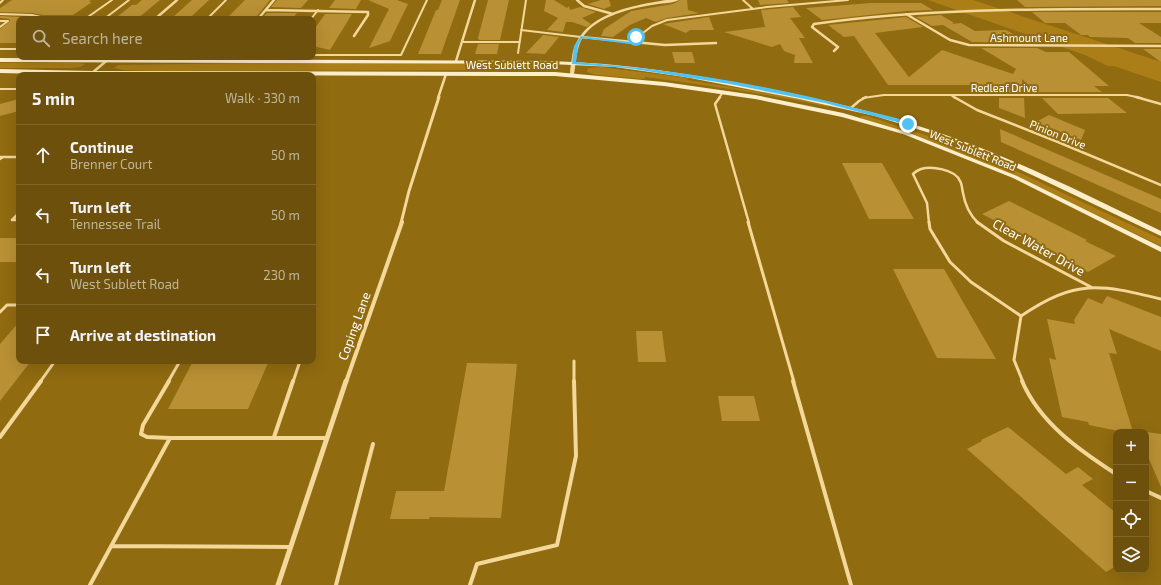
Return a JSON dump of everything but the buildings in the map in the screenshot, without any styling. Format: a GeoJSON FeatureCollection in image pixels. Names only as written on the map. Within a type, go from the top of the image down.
{"type":"FeatureCollection","features":[{"type":"Feature","properties":{"kind":"main road","name":"West Sublett Road"},"geometry":{"type":"LineString","coordinates":[[0,60],[16,59]]}},
{"type":"Feature","properties":{"kind":"main road","name":"West Sublett Road"},"geometry":{"type":"LineString","coordinates":[[282,60],[573,63],[627,67],[703,78],[850,108],[908,124],[989,153],[1036,173],[1161,234]]}},
{"type":"Feature","properties":{"kind":"main road","name":"West Sublett Road"},"geometry":{"type":"LineString","coordinates":[[0,71],[30,72]]}},
{"type":"Feature","properties":{"kind":"main road","name":"West Sublett Road"},"geometry":{"type":"LineString","coordinates":[[316,74],[572,74],[723,92],[795,104],[843,115],[905,133],[1016,178],[1161,250]]}},
{"type":"Feature","properties":{"kind":"main road"},"geometry":{"type":"LineString","coordinates":[[843,115],[850,108]]}},
{"type":"Feature","properties":{"kind":"street"},"geometry":{"type":"LineString","coordinates":[[158,16],[177,0]]}},
{"type":"Feature","properties":{"kind":"street"},"geometry":{"type":"LineString","coordinates":[[261,16],[274,0]]}},
{"type":"Feature","properties":{"kind":"street"},"geometry":{"type":"LineString","coordinates":[[456,61],[475,0]]}},
{"type":"Feature","properties":{"kind":"street"},"geometry":{"type":"LineString","coordinates":[[578,0],[580,4],[584,6],[613,14]]}},
{"type":"Feature","properties":{"kind":"street"},"geometry":{"type":"LineString","coordinates":[[572,74],[576,46],[581,37],[592,26],[613,14],[653,4],[677,0]]}},
{"type":"Feature","properties":{"kind":"street"},"geometry":{"type":"LineString","coordinates":[[834,51],[838,47],[812,27],[814,24],[935,11],[991,9],[1161,9]]}},
{"type":"Feature","properties":{"kind":"street"},"geometry":{"type":"LineString","coordinates":[[266,10],[368,12],[368,16],[354,36]]}},
{"type":"Feature","properties":{"kind":"street","name":"Ashmount Lane"},"geometry":{"type":"LineString","coordinates":[[905,14],[950,40],[969,45],[1161,46]]}},
{"type":"Feature","properties":{"kind":"street"},"geometry":{"type":"LineString","coordinates":[[581,37],[630,43],[683,45],[716,43]]}},
{"type":"Feature","properties":{"kind":"street"},"geometry":{"type":"LineString","coordinates":[[93,72],[107,60]]}},
{"type":"Feature","properties":{"kind":"street","name":"Coping Lane"},"geometry":{"type":"LineString","coordinates":[[278,585],[326,438],[399,232],[409,191],[446,74]]}},
{"type":"Feature","properties":{"kind":"lane"},"geometry":{"type":"LineString","coordinates":[[89,16],[112,0]]}},
{"type":"Feature","properties":{"kind":"lane"},"geometry":{"type":"LineString","coordinates":[[108,16],[129,0]]}},
{"type":"Feature","properties":{"kind":"lane"},"geometry":{"type":"LineString","coordinates":[[210,16],[226,0]]}},
{"type":"Feature","properties":{"kind":"lane"},"geometry":{"type":"LineString","coordinates":[[316,55],[401,55],[426,0]]}},
{"type":"Feature","properties":{"kind":"lane"},"geometry":{"type":"LineString","coordinates":[[518,53],[526,0]]}},
{"type":"Feature","properties":{"kind":"lane"},"geometry":{"type":"LineString","coordinates":[[743,0],[753,9]]}},
{"type":"Feature","properties":{"kind":"lane"},"geometry":{"type":"LineString","coordinates":[[630,43],[652,26],[667,20],[753,9],[848,0]]}},
{"type":"Feature","properties":{"kind":"lane"},"geometry":{"type":"LineString","coordinates":[[313,16],[318,10]]}},
{"type":"Feature","properties":{"kind":"lane"},"geometry":{"type":"LineString","coordinates":[[0,14],[36,16]]}},
{"type":"Feature","properties":{"kind":"lane"},"geometry":{"type":"LineString","coordinates":[[0,21],[8,21],[0,27]]}},
{"type":"Feature","properties":{"kind":"lane"},"geometry":{"type":"LineString","coordinates":[[522,30],[581,37]]}},
{"type":"Feature","properties":{"kind":"lane"},"geometry":{"type":"LineString","coordinates":[[462,42],[520,42]]}},
{"type":"Feature","properties":{"kind":"lane"},"geometry":{"type":"LineString","coordinates":[[0,49],[16,49]]}},
{"type":"Feature","properties":{"kind":"lane"},"geometry":{"type":"LineString","coordinates":[[0,89],[16,89]]}},
{"type":"Feature","properties":{"kind":"lane"},"geometry":{"type":"LineString","coordinates":[[723,92],[715,104],[851,585]]}},
{"type":"Feature","properties":{"kind":"lane","name":"Pinion Drive"},"geometry":{"type":"LineString","coordinates":[[951,95],[964,106],[975,111],[1017,126],[1161,185]]}},
{"type":"Feature","properties":{"kind":"lane","name":"Redleaf Drive"},"geometry":{"type":"LineString","coordinates":[[850,108],[857,100],[866,96],[1127,95],[1161,104]]}},
{"type":"Feature","properties":{"kind":"lane"},"geometry":{"type":"LineString","coordinates":[[1,158],[16,157]]}},
{"type":"Feature","properties":{"kind":"lane","name":"Clear Water Drive"},"geometry":{"type":"LineString","coordinates":[[1021,316],[971,282],[950,262],[930,229],[927,203],[912,174],[919,169],[934,169],[959,177],[962,184],[964,204],[971,217],[988,232],[1091,287]]}},
{"type":"Feature","properties":{"kind":"lane"},"geometry":{"type":"LineString","coordinates":[[1113,472],[1088,456],[1058,432],[1029,397],[1014,360],[1021,316],[1040,303],[1067,292],[1091,287],[1136,293],[1161,299]]}},
{"type":"Feature","properties":{"kind":"lane"},"geometry":{"type":"LineString","coordinates":[[0,312],[7,305],[16,305]]}},
{"type":"Feature","properties":{"kind":"lane"},"geometry":{"type":"LineString","coordinates":[[470,585],[477,564],[557,545],[576,456],[574,361]]}},
{"type":"Feature","properties":{"kind":"lane"},"geometry":{"type":"LineString","coordinates":[[0,437],[53,364]]}},
{"type":"Feature","properties":{"kind":"lane"},"geometry":{"type":"LineString","coordinates":[[178,364],[143,425],[141,434],[147,437],[170,438],[326,438]]}},
{"type":"Feature","properties":{"kind":"lane"},"geometry":{"type":"LineString","coordinates":[[274,437],[299,364]]}},
{"type":"Feature","properties":{"kind":"lane"},"geometry":{"type":"LineString","coordinates":[[90,585],[170,438]]}},
{"type":"Feature","properties":{"kind":"lane"},"geometry":{"type":"LineString","coordinates":[[336,585],[373,444]]}},
{"type":"Feature","properties":{"kind":"lane"},"geometry":{"type":"LineString","coordinates":[[1149,492],[1161,498]]}},
{"type":"Feature","properties":{"kind":"lane"},"geometry":{"type":"LineString","coordinates":[[111,546],[291,547]]}},
{"type":"Feature","properties":{"kind":"shaded area"},"geometry":{"type":"Polygon","coordinates":[[[928,0],[973,0],[1161,62],[1161,82],[1114,66],[1108,66],[1085,55],[928,0]]]}},
{"type":"Feature","properties":{"kind":"shaded area"},"geometry":{"type":"Polygon","coordinates":[[[0,63],[85,64],[80,67],[72,68],[0,68],[0,63]]]}},
{"type":"Feature","properties":{"kind":"shaded area"},"geometry":{"type":"Polygon","coordinates":[[[247,63],[512,64],[553,66],[553,69],[149,71],[123,70],[114,68],[118,65],[247,63]]]}},
{"type":"Feature","properties":{"kind":"shaded area"},"geometry":{"type":"Polygon","coordinates":[[[600,67],[688,78],[687,80],[781,95],[830,106],[691,83],[645,77],[644,79],[597,75],[587,72],[588,68],[600,67]]]}},
{"type":"Feature","properties":{"kind":"shaded area"},"geometry":{"type":"Polygon","coordinates":[[[860,116],[867,116],[928,136],[997,162],[1161,239],[1161,246],[1041,188],[973,158],[918,137],[862,119],[860,116]]]}},
{"type":"Feature","properties":{"kind":"route"},"geometry":{"type":"LineString","coordinates":[[636,37],[630,43],[581,37],[576,46],[573,63],[627,67],[730,82],[825,102],[908,124]]}}]}
